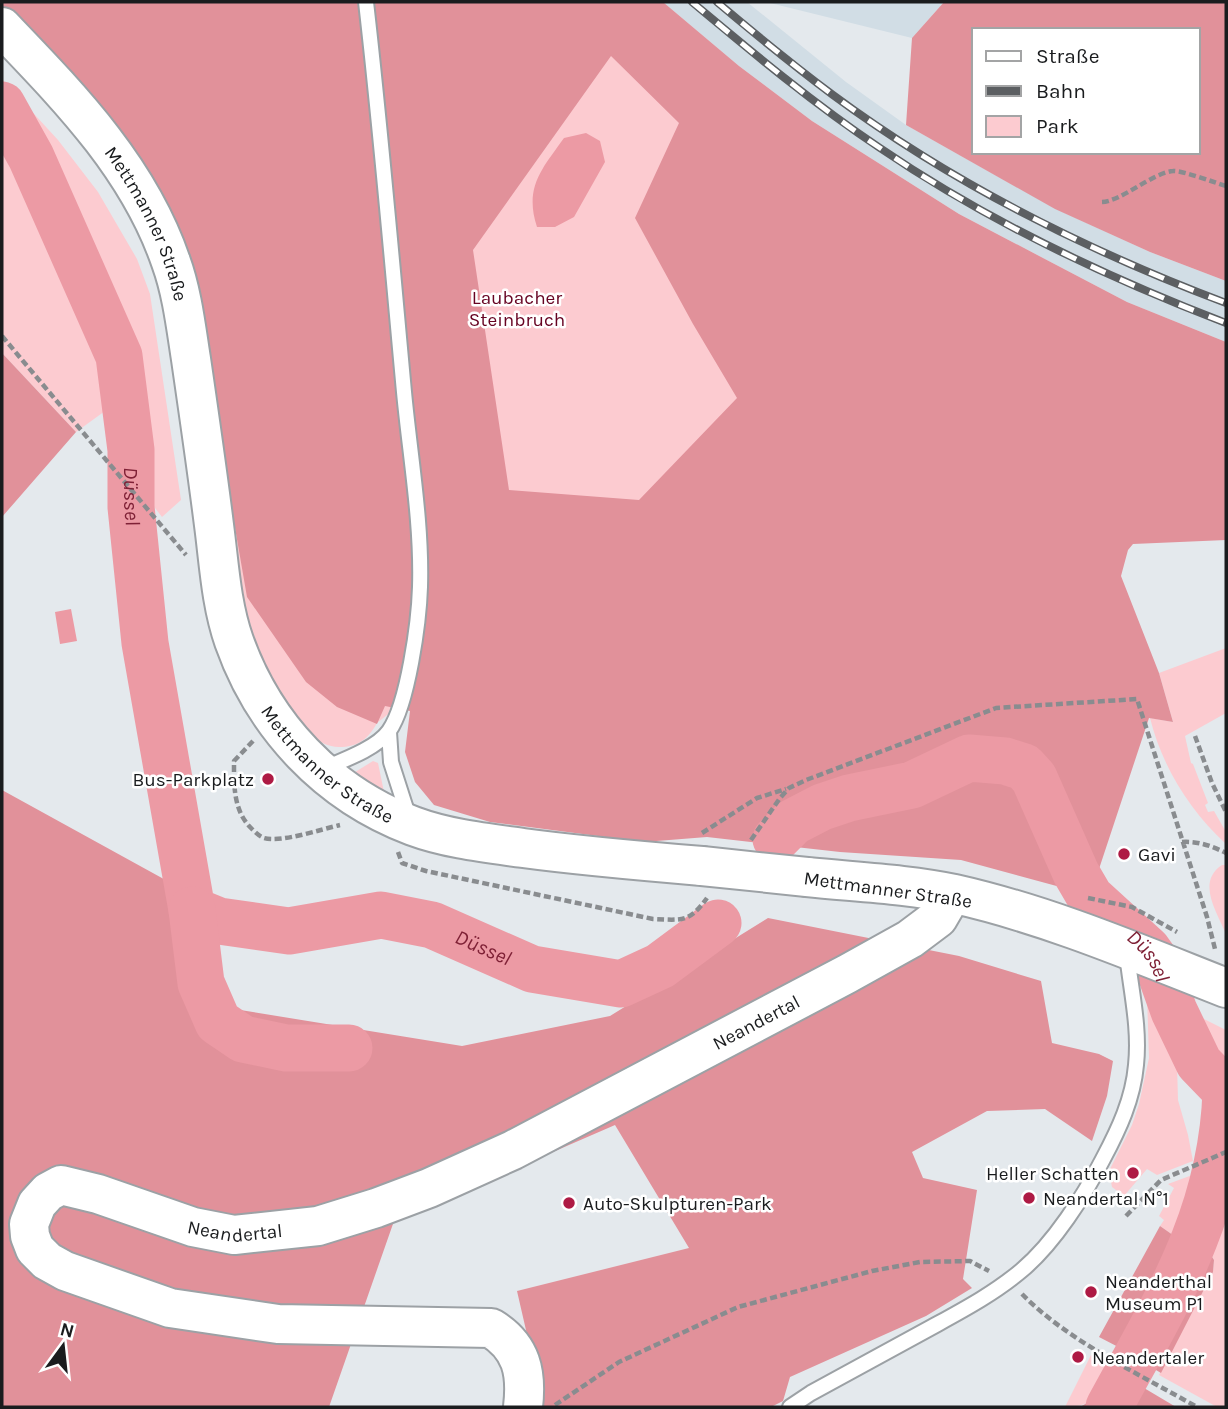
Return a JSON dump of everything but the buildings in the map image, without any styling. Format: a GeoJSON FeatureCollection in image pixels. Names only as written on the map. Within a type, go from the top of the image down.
{"type":"FeatureCollection","features":[{"type":"Feature","properties":{"kind":"main road","name":"Mettmanner Straße"},"geometry":{"type":"LineString","coordinates":[[2,27],[60,88],[109,146],[147,205],[172,262],[184,316],[221,576],[233,637],[257,694],[286,736],[320,771],[363,802],[406,842],[437,833],[570,854],[705,882],[807,877],[952,894],[1047,919],[1132,951],[1196,960],[1226,988]]}},
{"type":"Feature","properties":{"kind":"main road","name":"Neandertal"},"geometry":{"type":"LineString","coordinates":[[533,1401],[515,1349],[506,1337],[491,1328],[278,1324],[170,1308],[78,1276],[47,1261],[35,1249],[30,1236],[32,1212],[48,1192],[61,1185],[98,1194],[193,1227],[234,1234],[318,1226],[376,1208],[429,1188],[513,1150],[848,974],[910,939],[938,918],[952,894]]}},
{"type":"Feature","properties":{"kind":"lane"},"geometry":{"type":"LineString","coordinates":[[366,2],[418,536],[420,588],[413,650],[404,693],[389,732],[391,762],[403,804],[406,842]]}},
{"type":"Feature","properties":{"kind":"lane"},"geometry":{"type":"LineString","coordinates":[[320,771],[367,749],[389,732]]}},
{"type":"Feature","properties":{"kind":"lane"},"geometry":{"type":"LineString","coordinates":[[790,1407],[1009,1281],[1041,1250],[1080,1199],[1125,1114],[1134,1083],[1137,1062],[1132,951]]}},
{"type":"Feature","properties":{"kind":"path"},"geometry":{"type":"LineString","coordinates":[[1102,202],[1110,202],[1133,188],[1173,171],[1226,186]]}},
{"type":"Feature","properties":{"kind":"path"},"geometry":{"type":"LineString","coordinates":[[2,335],[177,544]]}},
{"type":"Feature","properties":{"kind":"path"},"geometry":{"type":"LineString","coordinates":[[742,806],[996,708],[1138,699],[1207,917],[1216,954],[1196,960]]}},
{"type":"Feature","properties":{"kind":"path"},"geometry":{"type":"LineString","coordinates":[[1195,736],[1226,812]]}},
{"type":"Feature","properties":{"kind":"path"},"geometry":{"type":"LineString","coordinates":[[748,844],[789,789]]}},
{"type":"Feature","properties":{"kind":"path"},"geometry":{"type":"LineString","coordinates":[[406,842],[407,865],[426,871],[653,919],[689,919],[696,914],[705,882]]}},
{"type":"Feature","properties":{"kind":"path"},"geometry":{"type":"LineString","coordinates":[[1182,842],[1207,845],[1226,853]]}},
{"type":"Feature","properties":{"kind":"path"},"geometry":{"type":"LineString","coordinates":[[1101,900],[1132,906],[1180,934]]}},
{"type":"Feature","properties":{"kind":"path"},"geometry":{"type":"LineString","coordinates":[[1126,1216],[1161,1180],[1226,1152]]}},
{"type":"Feature","properties":{"kind":"path"},"geometry":{"type":"LineString","coordinates":[[533,1401],[738,1307],[872,1271],[920,1262],[970,1261],[1009,1281],[1041,1314],[1197,1407]]}},
{"type":"Feature","properties":{"kind":"shaded area"},"geometry":{"type":"Polygon","coordinates":[[[2,2],[663,2],[739,66],[812,121],[959,214],[1127,302],[1226,342],[1226,540],[1133,544],[1128,550],[1121,576],[1159,673],[1173,722],[1149,718],[1098,872],[1075,891],[961,860],[840,852],[707,837],[644,842],[490,822],[434,805],[415,782],[405,752],[410,711],[385,706],[377,724],[337,707],[306,682],[247,597],[198,314],[70,81],[2,8],[2,2]],[[611,56],[473,250],[509,490],[639,500],[737,398],[635,218],[679,123],[611,56]]]}},
{"type":"Feature","properties":{"kind":"shaded area"},"geometry":{"type":"Polygon","coordinates":[[[663,2],[747,2],[846,82],[906,125],[1056,209],[1150,252],[1226,281],[1226,342],[1127,302],[959,214],[812,121],[739,66],[663,2]]]}},
{"type":"Feature","properties":{"kind":"shaded area"},"geometry":{"type":"Polygon","coordinates":[[[766,2],[944,2],[912,38],[766,2]]]}},
{"type":"Feature","properties":{"kind":"shaded area"},"geometry":{"type":"Polygon","coordinates":[[[944,2],[1226,2],[1226,281],[1150,252],[1055,209],[906,125],[912,38],[944,2]]]}},
{"type":"Feature","properties":{"kind":"shaded area"},"geometry":{"type":"Polygon","coordinates":[[[586,133],[600,141],[605,162],[574,217],[555,227],[537,227],[534,189],[542,169],[564,138],[586,133]]]}},
{"type":"Feature","properties":{"kind":"shaded area"},"geometry":{"type":"Polygon","coordinates":[[[2,353],[76,432],[2,517],[2,353]]]}},
{"type":"Feature","properties":{"kind":"shaded area"},"geometry":{"type":"Polygon","coordinates":[[[71,609],[77,641],[60,644],[55,612],[71,609]]]}},
{"type":"Feature","properties":{"kind":"shaded area"},"geometry":{"type":"Polygon","coordinates":[[[2,790],[171,883],[203,1004],[462,1046],[610,1016],[768,918],[959,956],[1041,981],[1052,1043],[1099,1054],[1113,1061],[1107,1096],[1092,1141],[1045,1109],[987,1111],[912,1152],[923,1178],[977,1190],[963,1279],[972,1288],[926,1316],[790,1377],[783,1401],[771,1407],[535,1407],[537,1378],[517,1291],[689,1248],[615,1125],[394,1221],[329,1407],[2,1407],[2,790]]]}},
{"type":"Feature","properties":{"kind":"shaded area"},"geometry":{"type":"Polygon","coordinates":[[[1160,1226],[1180,1240],[1126,1351],[1099,1337],[1160,1226]]]}},
{"type":"Feature","properties":{"kind":"shaded area"},"geometry":{"type":"Polygon","coordinates":[[[1206,1248],[1214,1260],[1213,1272],[1161,1373],[1146,1364],[1181,1301],[1206,1248]]]}},
{"type":"Feature","properties":{"kind":"shaded area"},"geometry":{"type":"Polygon","coordinates":[[[1139,1385],[1176,1407],[1080,1407],[1099,1396],[1129,1406],[1139,1385]]]}},
{"type":"Feature","properties":{"kind":"green space","name":"Laubacher Steinbruch"},"geometry":{"type":"Polygon","coordinates":[[[636,2],[938,244],[440,673],[377,723],[366,738],[346,747],[324,744],[312,736],[303,725],[269,678],[256,652],[237,581],[223,484],[636,2]]]}},
{"type":"Feature","properties":{"kind":"green space"},"geometry":{"type":"Polygon","coordinates":[[[2,79],[58,140],[98,192],[137,259],[150,294],[181,500],[162,517],[118,460],[112,406],[76,432],[2,353],[2,79]]]}},
{"type":"Feature","properties":{"kind":"green space"},"geometry":{"type":"Polygon","coordinates":[[[1226,648],[1226,713],[1185,736],[1191,763],[1208,803],[1205,805],[1208,812],[1214,811],[1226,832],[1226,844],[1200,817],[1179,786],[1162,753],[1150,718],[1173,722],[1159,673],[1226,648]]]}},
{"type":"Feature","properties":{"kind":"green space"},"geometry":{"type":"Polygon","coordinates":[[[373,761],[378,763],[384,792],[352,774],[373,761]]]}},
{"type":"Feature","properties":{"kind":"green space"},"geometry":{"type":"Polygon","coordinates":[[[1226,865],[1226,934],[1209,889],[1214,872],[1226,865]]]}},
{"type":"Feature","properties":{"kind":"green space"},"geometry":{"type":"Polygon","coordinates":[[[1147,996],[1166,1024],[1177,1064],[1178,1100],[1193,1161],[1157,1175],[1147,1169],[1124,1196],[1112,1187],[1109,1171],[1132,1125],[1149,1058],[1147,996]]]}},
{"type":"Feature","properties":{"kind":"green space"},"geometry":{"type":"Polygon","coordinates":[[[1190,1014],[1226,1030],[1226,1073],[1218,1066],[1190,1014]]]}},
{"type":"Feature","properties":{"kind":"green space"},"geometry":{"type":"Polygon","coordinates":[[[1226,1160],[1226,1407],[1217,1407],[1159,1375],[1213,1272],[1214,1260],[1206,1248],[1221,1204],[1223,1161],[1226,1160]]]}},
{"type":"Feature","properties":{"kind":"green space"},"geometry":{"type":"Polygon","coordinates":[[[1195,1174],[1197,1195],[1180,1240],[1160,1226],[1164,1220],[1159,1216],[1174,1188],[1168,1184],[1195,1174]]]}},
{"type":"Feature","properties":{"kind":"green space"},"geometry":{"type":"Polygon","coordinates":[[[1091,1355],[1113,1368],[1109,1377],[1091,1401],[1065,1407],[1091,1355]]]}},
{"type":"Feature","properties":{"kind":"waterway","name":"Düssel"},"geometry":{"type":"LineString","coordinates":[[2,105],[31,157],[119,356],[131,450],[131,507],[145,643],[192,910],[219,921],[289,931],[381,915],[432,925],[532,969],[621,984],[660,966],[718,923]]}},
{"type":"Feature","properties":{"kind":"waterway","name":"Düssel"},"geometry":{"type":"LineString","coordinates":[[776,839],[793,822],[822,807],[849,798],[912,785],[969,758],[1005,761],[1024,767],[1034,778],[1076,873],[1090,897],[1147,949],[1157,963],[1174,1011],[1199,1063],[1226,1091],[1222,1136],[1214,1178],[1187,1256],[1151,1331],[1109,1407]]}},
{"type":"Feature","properties":{"kind":"waterway","name":"Düssel"},"geometry":{"type":"LineString","coordinates":[[192,910],[201,983],[218,1022],[243,1039],[286,1048],[349,1048]]}},
{"type":"Feature","properties":{"kind":"railway"},"geometry":{"type":"LineString","coordinates":[[692,2],[831,114],[962,200],[1092,267],[1226,323]]}},
{"type":"Feature","properties":{"kind":"railway"},"geometry":{"type":"LineString","coordinates":[[717,2],[833,95],[878,127],[973,186],[1072,238],[1226,303]]}},
{"type":"Feature","properties":{"kind":"place","name":"Bus-Parkplatz"},"geometry":{"type":"Point","coordinates":[268,779]}},
{"type":"Feature","properties":{"kind":"place","name":"Gavi"},"geometry":{"type":"Point","coordinates":[1124,854]}},
{"type":"Feature","properties":{"kind":"place","name":"Heller Schatten"},"geometry":{"type":"Point","coordinates":[1133,1173]}},
{"type":"Feature","properties":{"kind":"place","name":"Neandertal N°1"},"geometry":{"type":"Point","coordinates":[1029,1198]}},
{"type":"Feature","properties":{"kind":"place","name":"Auto-Skulpturen-Park"},"geometry":{"type":"Point","coordinates":[569,1203]}},
{"type":"Feature","properties":{"kind":"place","name":"Neanderthal Museum P1"},"geometry":{"type":"Point","coordinates":[1091,1292]}},
{"type":"Feature","properties":{"kind":"place","name":"Neandertaler"},"geometry":{"type":"Point","coordinates":[1078,1357]}}]}
